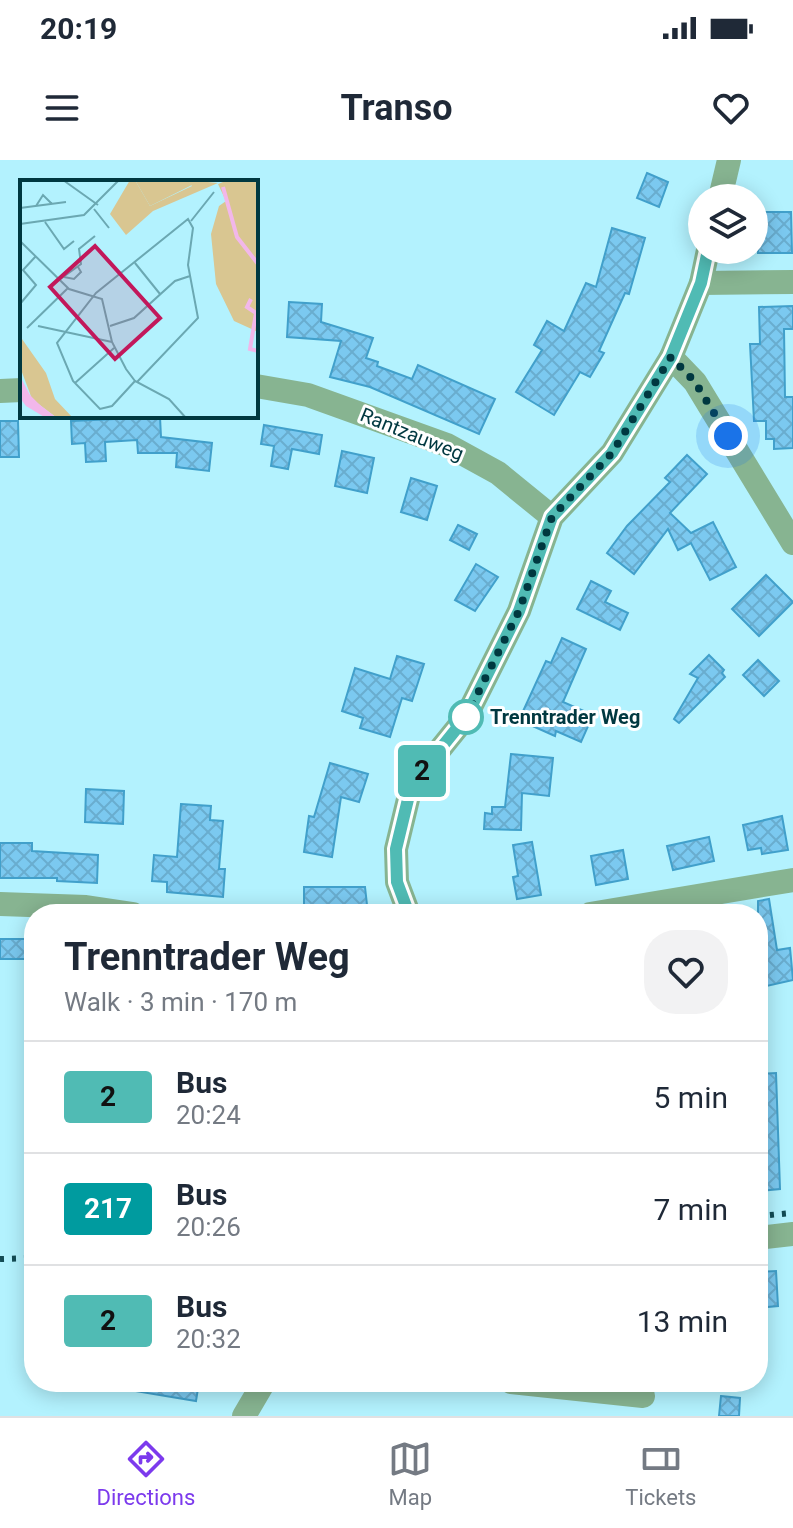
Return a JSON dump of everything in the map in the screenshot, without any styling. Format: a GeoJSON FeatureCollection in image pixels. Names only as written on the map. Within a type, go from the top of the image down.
{"type":"FeatureCollection","features":[{"type":"Feature","properties":{"kind":"street"},"geometry":{"type":"LineString","coordinates":[[723,184],[729,160]]}},
{"type":"Feature","properties":{"kind":"street"},"geometry":{"type":"LineString","coordinates":[[405,904],[397,882],[396,849],[410,791],[466,717],[519,611],[552,517],[612,453],[671,357],[701,283],[705,264]]}},
{"type":"Feature","properties":{"kind":"street"},"geometry":{"type":"LineString","coordinates":[[701,283],[793,282]]}},
{"type":"Feature","properties":{"kind":"street"},"geometry":{"type":"LineString","coordinates":[[671,357],[695,382],[793,543]]}},
{"type":"Feature","properties":{"kind":"street","name":"Rantzauweg"},"geometry":{"type":"LineString","coordinates":[[258,386],[308,395],[447,445],[498,473],[552,517]]}},
{"type":"Feature","properties":{"kind":"street"},"geometry":{"type":"LineString","coordinates":[[0,391],[20,390]]}},
{"type":"Feature","properties":{"kind":"street"},"geometry":{"type":"LineString","coordinates":[[650,904],[793,880]]}},
{"type":"Feature","properties":{"kind":"street"},"geometry":{"type":"LineString","coordinates":[[0,904],[24,905]]}},
{"type":"Feature","properties":{"kind":"street"},"geometry":{"type":"LineString","coordinates":[[768,1237],[793,1234]]}},
{"type":"Feature","properties":{"kind":"street"},"geometry":{"type":"LineString","coordinates":[[244,1416],[258,1392]]}},
{"type":"Feature","properties":{"kind":"street"},"geometry":{"type":"LineString","coordinates":[[619,1392],[642,1395]]}},
{"type":"Feature","properties":{"kind":"building"},"geometry":{"type":"Polygon","coordinates":[[[647,173],[668,182],[659,207],[637,198],[647,173]]]}},
{"type":"Feature","properties":{"kind":"building"},"geometry":{"type":"Polygon","coordinates":[[[768,212],[791,212],[792,253],[768,253],[768,212]]]}},
{"type":"Feature","properties":{"kind":"building"},"geometry":{"type":"Polygon","coordinates":[[[612,228],[645,238],[629,294],[625,293],[599,351],[604,353],[590,377],[580,372],[554,415],[516,392],[542,350],[534,345],[547,321],[564,331],[586,283],[596,287],[612,228]]]}},
{"type":"Feature","properties":{"kind":"building"},"geometry":{"type":"Polygon","coordinates":[[[289,302],[322,304],[321,322],[373,338],[366,358],[378,362],[377,366],[412,379],[418,365],[495,399],[479,434],[370,387],[330,377],[341,341],[287,337],[289,302]]]}},
{"type":"Feature","properties":{"kind":"building"},"geometry":{"type":"Polygon","coordinates":[[[793,306],[793,329],[784,329],[785,397],[793,397],[793,448],[774,449],[774,439],[766,439],[766,421],[754,421],[750,344],[760,344],[759,307],[793,306]]]}},
{"type":"Feature","properties":{"kind":"building"},"geometry":{"type":"Polygon","coordinates":[[[160,418],[161,437],[212,443],[209,471],[176,467],[177,453],[138,453],[137,440],[105,442],[106,461],[86,462],[85,443],[72,444],[71,421],[160,418]]]}},
{"type":"Feature","properties":{"kind":"building"},"geometry":{"type":"Polygon","coordinates":[[[0,421],[18,421],[19,457],[0,457],[0,421]]]}},
{"type":"Feature","properties":{"kind":"building"},"geometry":{"type":"Polygon","coordinates":[[[264,425],[322,435],[319,454],[292,449],[288,469],[271,466],[274,446],[261,444],[264,425]]]}},
{"type":"Feature","properties":{"kind":"building"},"geometry":{"type":"Polygon","coordinates":[[[342,451],[374,458],[367,493],[335,486],[342,451]]]}},
{"type":"Feature","properties":{"kind":"building"},"geometry":{"type":"Polygon","coordinates":[[[687,455],[707,474],[670,513],[691,533],[713,522],[736,567],[710,580],[691,543],[678,550],[668,529],[634,574],[607,553],[627,526],[670,482],[665,478],[687,455]]]}},
{"type":"Feature","properties":{"kind":"building"},"geometry":{"type":"Polygon","coordinates":[[[411,478],[437,486],[427,520],[401,512],[411,478]]]}},
{"type":"Feature","properties":{"kind":"building"},"geometry":{"type":"Polygon","coordinates":[[[458,525],[477,534],[469,550],[450,540],[458,525]]]}},
{"type":"Feature","properties":{"kind":"building"},"geometry":{"type":"Polygon","coordinates":[[[476,564],[498,577],[475,611],[455,600],[476,564]]]}},
{"type":"Feature","properties":{"kind":"building"},"geometry":{"type":"Polygon","coordinates":[[[766,575],[793,602],[759,636],[732,609],[766,575]]]}},
{"type":"Feature","properties":{"kind":"building"},"geometry":{"type":"Polygon","coordinates":[[[591,581],[611,591],[605,602],[628,613],[620,630],[577,609],[591,581]]]}},
{"type":"Feature","properties":{"kind":"building"},"geometry":{"type":"Polygon","coordinates":[[[562,638],[586,649],[563,702],[593,715],[581,742],[556,731],[555,736],[519,720],[546,661],[551,663],[562,638]]]}},
{"type":"Feature","properties":{"kind":"building"},"geometry":{"type":"Polygon","coordinates":[[[709,655],[724,670],[722,673],[725,677],[679,723],[674,719],[698,678],[690,674],[709,655]]]}},
{"type":"Feature","properties":{"kind":"building"},"geometry":{"type":"Polygon","coordinates":[[[397,656],[424,664],[412,701],[402,698],[390,737],[360,728],[363,718],[342,711],[355,668],[390,679],[397,656]]]}},
{"type":"Feature","properties":{"kind":"building"},"geometry":{"type":"Polygon","coordinates":[[[758,660],[779,681],[764,696],[743,675],[758,660]]]}},
{"type":"Feature","properties":{"kind":"building"},"geometry":{"type":"Polygon","coordinates":[[[511,754],[553,758],[549,796],[522,793],[521,830],[484,829],[485,813],[492,814],[492,807],[505,807],[511,754]]]}},
{"type":"Feature","properties":{"kind":"building"},"geometry":{"type":"Polygon","coordinates":[[[330,763],[368,774],[359,802],[341,797],[332,857],[304,852],[309,816],[314,817],[330,763]]]}},
{"type":"Feature","properties":{"kind":"building"},"geometry":{"type":"Polygon","coordinates":[[[86,789],[124,791],[123,824],[85,822],[86,789]]]}},
{"type":"Feature","properties":{"kind":"building"},"geometry":{"type":"Polygon","coordinates":[[[181,804],[211,806],[210,820],[223,821],[219,869],[225,869],[223,897],[167,892],[167,882],[152,881],[154,855],[177,857],[181,804]]]}},
{"type":"Feature","properties":{"kind":"building"},"geometry":{"type":"Polygon","coordinates":[[[782,816],[788,850],[762,854],[761,848],[748,850],[743,825],[782,816]]]}},
{"type":"Feature","properties":{"kind":"building"},"geometry":{"type":"Polygon","coordinates":[[[709,837],[714,861],[673,870],[667,846],[709,837]]]}},
{"type":"Feature","properties":{"kind":"building"},"geometry":{"type":"Polygon","coordinates":[[[532,842],[541,895],[517,899],[513,877],[518,876],[513,845],[532,842]]]}},
{"type":"Feature","properties":{"kind":"building"},"geometry":{"type":"Polygon","coordinates":[[[0,843],[32,843],[32,851],[98,855],[97,883],[57,881],[57,878],[0,878],[0,843]]]}},
{"type":"Feature","properties":{"kind":"building"},"geometry":{"type":"Polygon","coordinates":[[[623,850],[628,879],[596,885],[591,856],[623,850]]]}},
{"type":"Feature","properties":{"kind":"building"},"geometry":{"type":"Polygon","coordinates":[[[304,887],[365,887],[367,904],[304,904],[304,887]]]}},
{"type":"Feature","properties":{"kind":"building"},"geometry":{"type":"Polygon","coordinates":[[[769,899],[777,950],[790,948],[793,980],[768,986],[768,904],[758,904],[758,901],[769,899]]]}},
{"type":"Feature","properties":{"kind":"building"},"geometry":{"type":"Polygon","coordinates":[[[0,939],[24,939],[24,959],[0,959],[0,939]]]}},
{"type":"Feature","properties":{"kind":"building"},"geometry":{"type":"Polygon","coordinates":[[[768,1073],[776,1073],[780,1189],[768,1190],[768,1073]]]}},
{"type":"Feature","properties":{"kind":"building"},"geometry":{"type":"Polygon","coordinates":[[[768,1271],[776,1271],[778,1306],[768,1307],[768,1271]]]}},
{"type":"Feature","properties":{"kind":"building"},"geometry":{"type":"Polygon","coordinates":[[[141,1392],[197,1392],[196,1401],[141,1392]]]}},
{"type":"Feature","properties":{"kind":"building"},"geometry":{"type":"Polygon","coordinates":[[[721,1396],[740,1398],[739,1416],[719,1416],[721,1396]]]}},
{"type":"Feature","properties":{"kind":"railway"},"geometry":{"type":"LineString","coordinates":[[768,1215],[793,1213]]}},
{"type":"Feature","properties":{"kind":"railway"},"geometry":{"type":"LineString","coordinates":[[0,1259],[24,1258]]}},
{"type":"Feature","properties":{"kind":"bus line","name":"2"},"geometry":{"type":"LineString","coordinates":[[405,904],[397,882],[396,849],[410,791],[466,717],[519,611],[552,517],[612,453],[671,357],[701,283],[705,264]]}},
{"type":"Feature","properties":{"kind":"place","name":"Trenntrader Weg"},"geometry":{"type":"Point","coordinates":[466,717]}},
{"type":"Feature","properties":{"kind":"route"},"geometry":{"type":"LineString","coordinates":[[466,717],[519,611],[552,517],[612,453],[671,357],[695,382],[728,436]]}}]}
